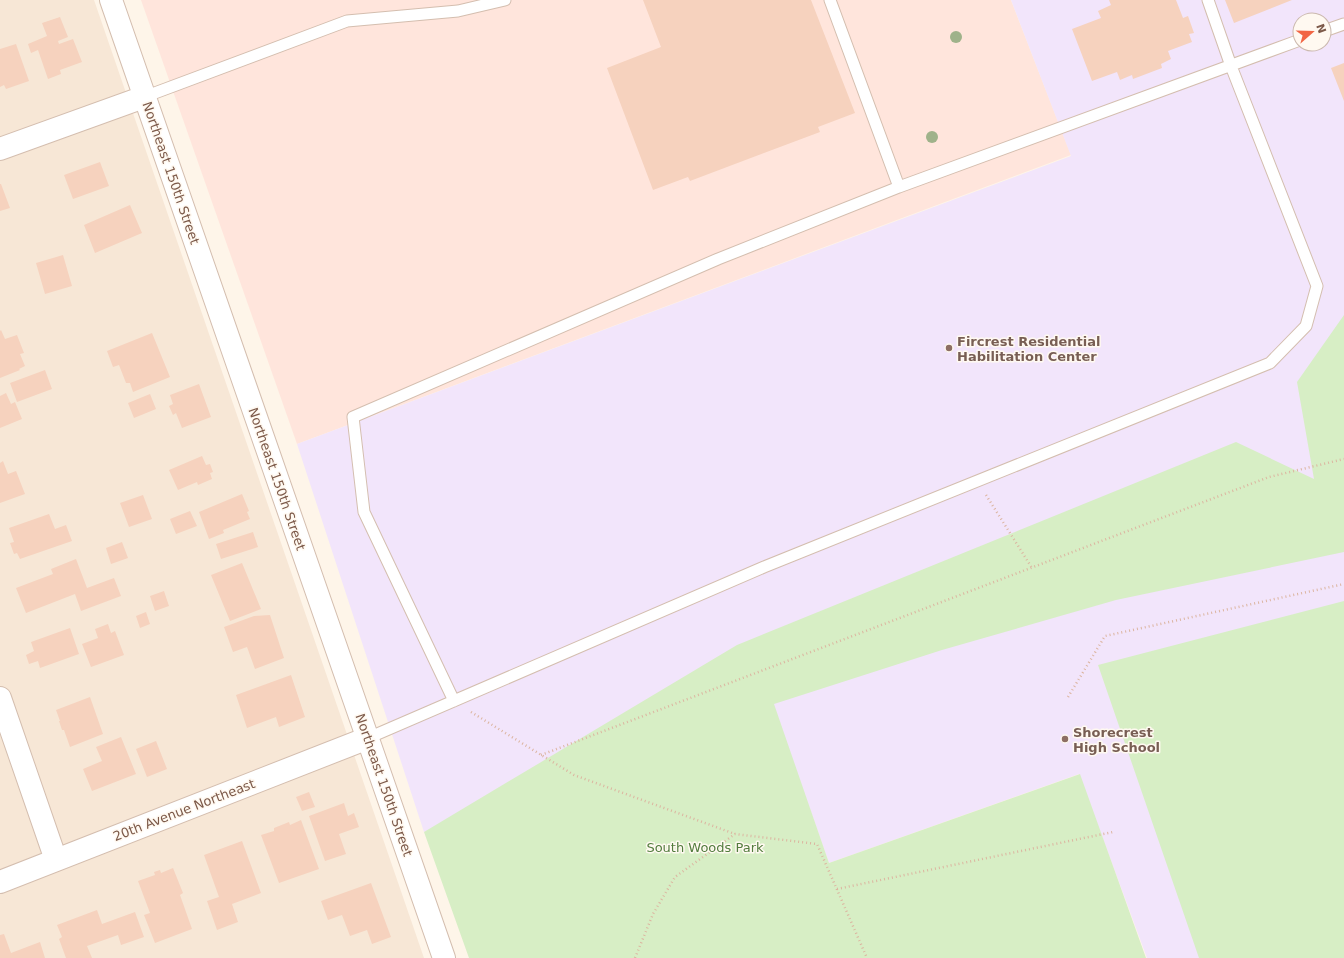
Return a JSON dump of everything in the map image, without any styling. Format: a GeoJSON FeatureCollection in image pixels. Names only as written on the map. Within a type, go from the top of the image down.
{"type":"FeatureCollection","features":[{"type":"Feature","properties":{"kind":"street","name":"Northeast 150th Street"},"geometry":{"type":"LineString","coordinates":[[111,0],[444,958]]}},
{"type":"Feature","properties":{"kind":"street"},"geometry":{"type":"LineString","coordinates":[[0,149],[144,97]]}},
{"type":"Feature","properties":{"kind":"street"},"geometry":{"type":"LineString","coordinates":[[0,698],[56,860]]}},
{"type":"Feature","properties":{"kind":"street","name":"20th Avenue Northeast"},"geometry":{"type":"LineString","coordinates":[[0,882],[368,738]]}},
{"type":"Feature","properties":{"kind":"lane"},"geometry":{"type":"LineString","coordinates":[[144,97],[347,21],[458,11],[505,0]]}},
{"type":"Feature","properties":{"kind":"lane"},"geometry":{"type":"LineString","coordinates":[[830,0],[899,187]]}},
{"type":"Feature","properties":{"kind":"lane"},"geometry":{"type":"LineString","coordinates":[[368,738],[764,567],[1270,362],[1306,326],[1317,286],[1231,66],[1208,0]]}},
{"type":"Feature","properties":{"kind":"lane"},"geometry":{"type":"LineString","coordinates":[[1332,28],[1344,24]]}},
{"type":"Feature","properties":{"kind":"lane"},"geometry":{"type":"LineString","coordinates":[[454,701],[364,512],[353,416],[718,259],[899,187],[1292,43]]}},
{"type":"Feature","properties":{"kind":"path"},"geometry":{"type":"LineString","coordinates":[[541,755],[1268,477],[1344,459]]}},
{"type":"Feature","properties":{"kind":"path"},"geometry":{"type":"LineString","coordinates":[[977,481],[1032,568]]}},
{"type":"Feature","properties":{"kind":"path"},"geometry":{"type":"LineString","coordinates":[[1068,697],[1105,636],[1344,584]]}},
{"type":"Feature","properties":{"kind":"path"},"geometry":{"type":"LineString","coordinates":[[454,701],[574,775],[734,834],[817,844],[867,958]]}},
{"type":"Feature","properties":{"kind":"path"},"geometry":{"type":"LineString","coordinates":[[837,889],[1113,832]]}},
{"type":"Feature","properties":{"kind":"path"},"geometry":{"type":"LineString","coordinates":[[635,958],[653,914],[675,877],[734,834]]}},
{"type":"Feature","properties":{"kind":"shaded area"},"geometry":{"type":"Polygon","coordinates":[[[0,0],[94,0],[424,958],[0,958],[0,0]]]}},
{"type":"Feature","properties":{"kind":"shaded area"},"geometry":{"type":"Polygon","coordinates":[[[141,0],[1011,0],[1071,155],[297,444],[141,0]]]}},
{"type":"Feature","properties":{"kind":"shaded area","name":"Fircrest Residential Habilitation Center"},"geometry":{"type":"Polygon","coordinates":[[[1011,0],[1344,0],[1344,958],[1147,958],[1079,774],[829,863],[773,704],[424,832],[297,444],[1071,156],[1011,0]]]}},
{"type":"Feature","properties":{"kind":"green space","name":"South Woods Park"},"geometry":{"type":"Polygon","coordinates":[[[1344,315],[1344,552],[1116,600],[942,650],[774,704],[829,863],[1080,774],[1146,958],[469,958],[424,832],[737,645],[1236,442],[1314,479],[1297,382],[1344,315]]]}},
{"type":"Feature","properties":{"kind":"green space"},"geometry":{"type":"Polygon","coordinates":[[[1344,601],[1344,958],[1199,958],[1098,665],[1344,601]]]}},
{"type":"Feature","properties":{"kind":"building"},"geometry":{"type":"Polygon","coordinates":[[[643,0],[811,0],[855,113],[818,127],[820,132],[690,181],[688,177],[653,190],[607,68],[661,47],[643,0]]]}},
{"type":"Feature","properties":{"kind":"building"},"geometry":{"type":"Polygon","coordinates":[[[1109,0],[1176,0],[1183,18],[1188,16],[1194,33],[1189,34],[1192,42],[1168,51],[1171,59],[1161,64],[1162,68],[1133,79],[1132,75],[1120,80],[1117,72],[1092,81],[1072,29],[1101,18],[1098,11],[1111,5],[1109,0]]]}},
{"type":"Feature","properties":{"kind":"building"},"geometry":{"type":"Polygon","coordinates":[[[1225,0],[1292,0],[1234,23],[1225,0]]]}},
{"type":"Feature","properties":{"kind":"building"},"geometry":{"type":"Polygon","coordinates":[[[60,17],[68,37],[58,41],[59,44],[73,39],[82,62],[60,70],[61,74],[48,79],[38,50],[31,53],[28,44],[47,36],[42,23],[60,17]]]}},
{"type":"Feature","properties":{"kind":"building"},"geometry":{"type":"Polygon","coordinates":[[[16,44],[29,81],[6,89],[4,85],[0,87],[0,49],[16,44]]]}},
{"type":"Feature","properties":{"kind":"building"},"geometry":{"type":"Polygon","coordinates":[[[1344,63],[1344,101],[1331,68],[1344,63]]]}},
{"type":"Feature","properties":{"kind":"building"},"geometry":{"type":"Polygon","coordinates":[[[100,162],[109,186],[73,199],[64,175],[100,162]]]}},
{"type":"Feature","properties":{"kind":"building"},"geometry":{"type":"Polygon","coordinates":[[[0,184],[10,208],[0,211],[0,184]]]}},
{"type":"Feature","properties":{"kind":"building"},"geometry":{"type":"Polygon","coordinates":[[[130,205],[142,233],[95,253],[84,225],[130,205]]]}},
{"type":"Feature","properties":{"kind":"building"},"geometry":{"type":"Polygon","coordinates":[[[63,255],[72,286],[45,294],[36,263],[63,255]]]}},
{"type":"Feature","properties":{"kind":"building"},"geometry":{"type":"Polygon","coordinates":[[[1,330],[5,339],[17,335],[24,353],[20,354],[25,366],[19,369],[20,370],[0,378],[0,331],[1,330]]]}},
{"type":"Feature","properties":{"kind":"building"},"geometry":{"type":"Polygon","coordinates":[[[152,333],[170,377],[133,392],[130,383],[126,383],[119,365],[113,367],[107,351],[152,333]]]}},
{"type":"Feature","properties":{"kind":"building"},"geometry":{"type":"Polygon","coordinates":[[[45,370],[52,389],[17,402],[10,383],[45,370]]]}},
{"type":"Feature","properties":{"kind":"building"},"geometry":{"type":"Polygon","coordinates":[[[199,384],[211,417],[182,428],[176,413],[173,415],[169,406],[173,404],[170,395],[199,384]]]}},
{"type":"Feature","properties":{"kind":"building"},"geometry":{"type":"Polygon","coordinates":[[[6,393],[11,404],[15,402],[22,419],[0,428],[0,396],[6,393]]]}},
{"type":"Feature","properties":{"kind":"building"},"geometry":{"type":"Polygon","coordinates":[[[150,394],[156,409],[134,418],[128,403],[150,394]]]}},
{"type":"Feature","properties":{"kind":"building"},"geometry":{"type":"Polygon","coordinates":[[[202,456],[206,465],[210,464],[213,472],[210,473],[212,479],[198,485],[197,482],[178,490],[169,470],[202,456]]]}},
{"type":"Feature","properties":{"kind":"building"},"geometry":{"type":"Polygon","coordinates":[[[3,461],[8,474],[16,471],[25,494],[0,503],[0,463],[3,461]]]}},
{"type":"Feature","properties":{"kind":"building"},"geometry":{"type":"Polygon","coordinates":[[[242,494],[249,511],[247,512],[250,519],[223,530],[224,533],[209,539],[199,512],[242,494]]]}},
{"type":"Feature","properties":{"kind":"building"},"geometry":{"type":"Polygon","coordinates":[[[143,495],[152,519],[129,527],[120,503],[143,495]]]}},
{"type":"Feature","properties":{"kind":"building"},"geometry":{"type":"Polygon","coordinates":[[[190,511],[197,526],[176,534],[170,519],[190,511]]]}},
{"type":"Feature","properties":{"kind":"building"},"geometry":{"type":"Polygon","coordinates":[[[49,514],[55,529],[66,525],[72,541],[20,559],[17,553],[14,554],[10,543],[14,542],[9,528],[49,514]]]}},
{"type":"Feature","properties":{"kind":"building"},"geometry":{"type":"Polygon","coordinates":[[[253,532],[258,547],[221,559],[216,544],[253,532]]]}},
{"type":"Feature","properties":{"kind":"building"},"geometry":{"type":"Polygon","coordinates":[[[122,542],[128,558],[111,564],[106,548],[122,542]]]}},
{"type":"Feature","properties":{"kind":"building"},"geometry":{"type":"Polygon","coordinates":[[[76,559],[87,588],[114,578],[121,596],[81,611],[75,594],[26,613],[16,588],[53,574],[51,569],[76,559]]]}},
{"type":"Feature","properties":{"kind":"building"},"geometry":{"type":"Polygon","coordinates":[[[242,563],[261,609],[230,621],[211,575],[242,563]]]}},
{"type":"Feature","properties":{"kind":"building"},"geometry":{"type":"Polygon","coordinates":[[[164,591],[169,606],[155,611],[150,596],[164,591]]]}},
{"type":"Feature","properties":{"kind":"building"},"geometry":{"type":"Polygon","coordinates":[[[146,612],[150,624],[140,628],[136,616],[146,612]]]}},
{"type":"Feature","properties":{"kind":"building"},"geometry":{"type":"Polygon","coordinates":[[[270,615],[284,658],[255,669],[247,647],[233,652],[224,627],[254,616],[270,615]]]}},
{"type":"Feature","properties":{"kind":"building"},"geometry":{"type":"Polygon","coordinates":[[[108,624],[111,633],[115,631],[124,655],[91,667],[82,644],[98,638],[95,629],[108,624]]]}},
{"type":"Feature","properties":{"kind":"building"},"geometry":{"type":"Polygon","coordinates":[[[70,628],[79,654],[40,668],[38,661],[29,664],[26,655],[34,651],[31,642],[70,628]]]}},
{"type":"Feature","properties":{"kind":"building"},"geometry":{"type":"Polygon","coordinates":[[[291,675],[305,717],[279,727],[276,717],[247,728],[236,695],[291,675]]]}},
{"type":"Feature","properties":{"kind":"building"},"geometry":{"type":"Polygon","coordinates":[[[90,697],[103,734],[70,747],[64,730],[62,730],[56,710],[90,697]]]}},
{"type":"Feature","properties":{"kind":"building"},"geometry":{"type":"Polygon","coordinates":[[[121,737],[136,774],[92,791],[83,769],[102,761],[96,747],[121,737]]]}},
{"type":"Feature","properties":{"kind":"building"},"geometry":{"type":"Polygon","coordinates":[[[156,741],[167,769],[147,777],[136,749],[156,741]]]}},
{"type":"Feature","properties":{"kind":"building"},"geometry":{"type":"Polygon","coordinates":[[[309,792],[315,807],[302,811],[296,797],[309,792]]]}},
{"type":"Feature","properties":{"kind":"building"},"geometry":{"type":"Polygon","coordinates":[[[344,803],[348,816],[354,813],[359,827],[339,834],[346,854],[325,861],[309,816],[344,803]]]}},
{"type":"Feature","properties":{"kind":"building"},"geometry":{"type":"Polygon","coordinates":[[[301,820],[319,869],[279,883],[261,835],[274,831],[274,828],[289,822],[290,825],[301,820]]]}},
{"type":"Feature","properties":{"kind":"building"},"geometry":{"type":"Polygon","coordinates":[[[242,841],[261,893],[232,904],[238,922],[217,930],[207,901],[219,897],[204,855],[242,841]]]}},
{"type":"Feature","properties":{"kind":"building"},"geometry":{"type":"Polygon","coordinates":[[[173,868],[183,893],[180,895],[192,929],[155,943],[144,915],[150,913],[138,881],[155,875],[154,872],[160,870],[161,873],[173,868]]]}},
{"type":"Feature","properties":{"kind":"building"},"geometry":{"type":"Polygon","coordinates":[[[371,883],[391,937],[372,944],[367,930],[350,936],[342,915],[328,920],[321,901],[371,883]]]}},
{"type":"Feature","properties":{"kind":"building"},"geometry":{"type":"Polygon","coordinates":[[[97,910],[102,924],[135,912],[144,937],[121,945],[118,935],[87,946],[92,958],[66,958],[59,939],[62,937],[57,925],[97,910]]]}},
{"type":"Feature","properties":{"kind":"building"},"geometry":{"type":"Polygon","coordinates":[[[4,934],[11,953],[40,942],[45,958],[0,958],[0,935],[4,934]]]}},
{"type":"Feature","properties":{"kind":"place","name":"Fircrest Residential Habilitation Center"},"geometry":{"type":"Point","coordinates":[949,348]}},
{"type":"Feature","properties":{"kind":"place","name":"Shorecrest High School"},"geometry":{"type":"Point","coordinates":[1065,739]}}]}
